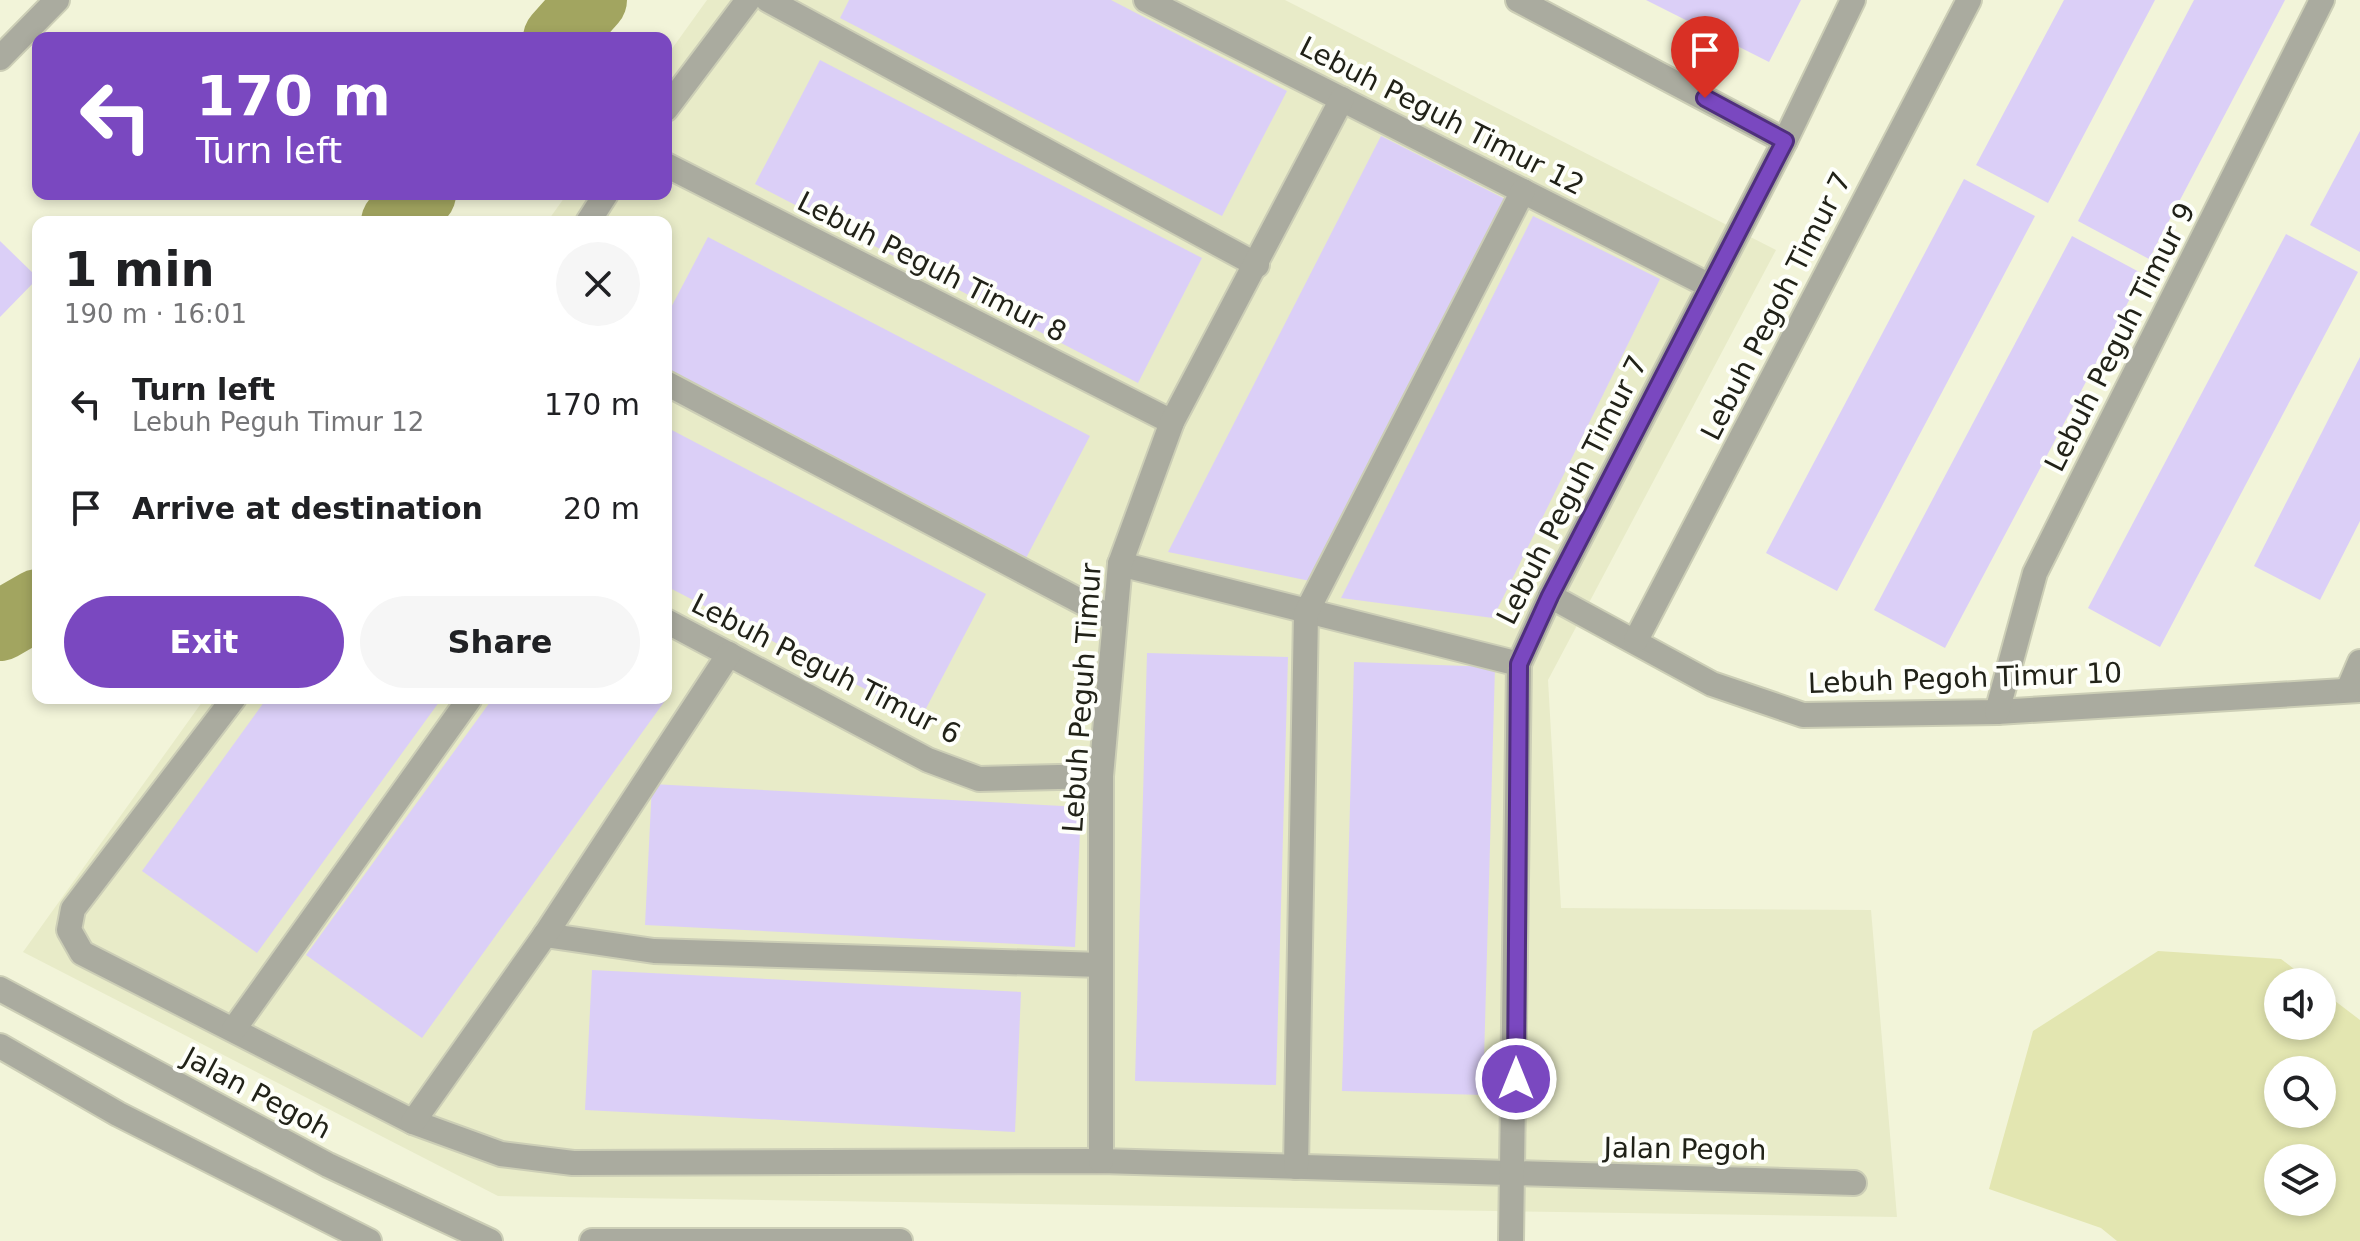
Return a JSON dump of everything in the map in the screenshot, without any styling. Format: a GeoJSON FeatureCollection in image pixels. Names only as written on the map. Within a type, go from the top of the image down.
{"type":"FeatureCollection","features":[{"type":"Feature","properties":{"kind":"street"},"geometry":{"type":"LineString","coordinates":[[0,58],[57,0]]}},
{"type":"Feature","properties":{"kind":"street"},"geometry":{"type":"LineString","coordinates":[[672,101],[748,0]]}},
{"type":"Feature","properties":{"kind":"street"},"geometry":{"type":"LineString","coordinates":[[768,0],[1257,265]]}},
{"type":"Feature","properties":{"kind":"street","name":"Lebuh Peguh Timur 12"},"geometry":{"type":"LineString","coordinates":[[1146,0],[1710,286]]}},
{"type":"Feature","properties":{"kind":"street"},"geometry":{"type":"LineString","coordinates":[[1518,0],[1785,141]]}},
{"type":"Feature","properties":{"kind":"street","name":"Lebuh Peguh Timur 7"},"geometry":{"type":"LineString","coordinates":[[1511,1241],[1515,1174],[1519,664],[1550,596],[1785,141],[1853,0]]}},
{"type":"Feature","properties":{"kind":"street","name":"Lebuh Pegoh Timur 7"},"geometry":{"type":"LineString","coordinates":[[1636,640],[1969,0]]}},
{"type":"Feature","properties":{"kind":"street","name":"Lebuh Peguh Timur 9"},"geometry":{"type":"LineString","coordinates":[[1997,712],[2035,573],[2322,0]]}},
{"type":"Feature","properties":{"kind":"street","name":"Lebuh Peguh Timur"},"geometry":{"type":"LineString","coordinates":[[1101,1161],[1101,776],[1120,564],[1172,422],[1342,99]]}},
{"type":"Feature","properties":{"kind":"street","name":"Lebuh Peguh Timur 8"},"geometry":{"type":"LineString","coordinates":[[672,168],[1172,422]]}},
{"type":"Feature","properties":{"kind":"street"},"geometry":{"type":"LineString","coordinates":[[1296,1167],[1306,613],[1523,191]]}},
{"type":"Feature","properties":{"kind":"street"},"geometry":{"type":"LineString","coordinates":[[672,386],[1114,619]]}},
{"type":"Feature","properties":{"kind":"street"},"geometry":{"type":"LineString","coordinates":[[1120,564],[1519,664]]}},
{"type":"Feature","properties":{"kind":"street","name":"Lebuh Pegoh Timur 10"},"geometry":{"type":"LineString","coordinates":[[1550,596],[1712,684],[1803,715],[1997,712],[2354,690]]}},
{"type":"Feature","properties":{"kind":"street","name":"Lebuh Peguh Timur 6"},"geometry":{"type":"LineString","coordinates":[[672,624],[928,760],[979,779],[1101,776]]}},
{"type":"Feature","properties":{"kind":"street"},"geometry":{"type":"LineString","coordinates":[[413,1122],[545,935],[729,654]]}},
{"type":"Feature","properties":{"kind":"street"},"geometry":{"type":"LineString","coordinates":[[2354,690],[2360,662]]}},
{"type":"Feature","properties":{"kind":"street","name":"Jalan Pegoh"},"geometry":{"type":"LineString","coordinates":[[229,704],[73,909],[69,930],[82,953],[413,1122],[501,1154],[573,1163],[1101,1161],[1854,1183]]}},
{"type":"Feature","properties":{"kind":"street"},"geometry":{"type":"LineString","coordinates":[[234,1029],[466,704]]}},
{"type":"Feature","properties":{"kind":"street"},"geometry":{"type":"LineString","coordinates":[[545,935],[654,951],[1101,965]]}},
{"type":"Feature","properties":{"kind":"street","name":"Jalan Pegoh"},"geometry":{"type":"LineString","coordinates":[[0,989],[328,1165],[490,1241]]}},
{"type":"Feature","properties":{"kind":"street"},"geometry":{"type":"LineString","coordinates":[[0,1046],[118,1114],[369,1241]]}},
{"type":"Feature","properties":{"kind":"street"},"geometry":{"type":"LineString","coordinates":[[592,1241],[900,1241]]}},
{"type":"Feature","properties":{"kind":"shaded area"},"geometry":{"type":"Polygon","coordinates":[[[707,0],[1285,0],[1776,250],[1548,680],[1561,908],[1871,910],[1897,1217],[498,1196],[23,952],[201,704],[672,704],[672,216],[551,216],[563,200],[672,200],[672,49],[707,0]]]}},
{"type":"Feature","properties":{"kind":"shaded area"},"geometry":{"type":"Polygon","coordinates":[[[2158,951],[2281,959],[2293,968],[2264,968],[2264,1040],[2336,1040],[2336,1002],[2360,1020],[2360,1241],[2117,1241],[2101,1228],[1989,1189],[2033,1031],[2158,951]]]}},
{"type":"Feature","properties":{"kind":"building"},"geometry":{"type":"Polygon","coordinates":[[[849,0],[1111,0],[1287,91],[1222,216],[840,18],[849,0]]]}},
{"type":"Feature","properties":{"kind":"building"},"geometry":{"type":"Polygon","coordinates":[[[1646,0],[1801,0],[1769,62],[1646,0]]]}},
{"type":"Feature","properties":{"kind":"building"},"geometry":{"type":"Polygon","coordinates":[[[2064,0],[2155,0],[2048,203],[1976,165],[2064,0]]]}},
{"type":"Feature","properties":{"kind":"building"},"geometry":{"type":"Polygon","coordinates":[[[2194,0],[2285,0],[2149,259],[2078,221],[2194,0]]]}},
{"type":"Feature","properties":{"kind":"building"},"geometry":{"type":"Polygon","coordinates":[[[820,60],[1202,258],[1138,383],[755,184],[820,60]]]}},
{"type":"Feature","properties":{"kind":"building"},"geometry":{"type":"Polygon","coordinates":[[[2360,131],[2360,252],[2310,225],[2360,131]]]}},
{"type":"Feature","properties":{"kind":"building"},"geometry":{"type":"Polygon","coordinates":[[[1381,136],[1507,200],[1315,582],[1168,552],[1381,136]]]}},
{"type":"Feature","properties":{"kind":"building"},"geometry":{"type":"Polygon","coordinates":[[[1964,179],[2035,216],[1837,591],[1766,553],[1964,179]]]}},
{"type":"Feature","properties":{"kind":"building"},"geometry":{"type":"Polygon","coordinates":[[[1533,216],[1660,279],[1493,618],[1341,598],[1533,216]]]}},
{"type":"Feature","properties":{"kind":"building"},"geometry":{"type":"Polygon","coordinates":[[[2286,234],[2358,272],[2160,647],[2088,608],[2286,234]]]}},
{"type":"Feature","properties":{"kind":"building"},"geometry":{"type":"Polygon","coordinates":[[[2072,236],[2143,274],[1945,648],[1874,610],[2072,236]]]}},
{"type":"Feature","properties":{"kind":"building"},"geometry":{"type":"Polygon","coordinates":[[[708,237],[1090,436],[1025,560],[672,377],[672,306],[708,237]]]}},
{"type":"Feature","properties":{"kind":"building"},"geometry":{"type":"Polygon","coordinates":[[[0,241],[32,272],[32,284],[0,317],[0,241]]]}},
{"type":"Feature","properties":{"kind":"building"},"geometry":{"type":"Polygon","coordinates":[[[2360,357],[2360,521],[2320,600],[2254,566],[2360,357]]]}},
{"type":"Feature","properties":{"kind":"building"},"geometry":{"type":"Polygon","coordinates":[[[672,430],[986,594],[921,718],[672,589],[672,430]]]}},
{"type":"Feature","properties":{"kind":"building"},"geometry":{"type":"Polygon","coordinates":[[[1147,653],[1288,657],[1276,1085],[1135,1081],[1147,653]]]}},
{"type":"Feature","properties":{"kind":"building"},"geometry":{"type":"Polygon","coordinates":[[[1354,662],[1495,667],[1483,1095],[1342,1091],[1354,662]]]}},
{"type":"Feature","properties":{"kind":"building"},"geometry":{"type":"Polygon","coordinates":[[[263,704],[438,704],[257,953],[142,871],[263,704]]]}},
{"type":"Feature","properties":{"kind":"building"},"geometry":{"type":"Polygon","coordinates":[[[489,704],[663,704],[422,1038],[306,955],[489,704]]]}},
{"type":"Feature","properties":{"kind":"building"},"geometry":{"type":"Polygon","coordinates":[[[652,784],[1081,807],[1075,947],[645,925],[652,784]]]}},
{"type":"Feature","properties":{"kind":"building"},"geometry":{"type":"Polygon","coordinates":[[[592,970],[1021,992],[1015,1132],[585,1110],[592,970]]]}},
{"type":"Feature","properties":{"kind":"waterway"},"geometry":{"type":"LineString","coordinates":[[563,32],[592,0]]}},
{"type":"Feature","properties":{"kind":"waterway"},"geometry":{"type":"LineString","coordinates":[[401,216],[416,200]]}},
{"type":"Feature","properties":{"kind":"waterway"},"geometry":{"type":"LineString","coordinates":[[0,626],[32,607]]}},
{"type":"Feature","properties":{"kind":"route"},"geometry":{"type":"LineString","coordinates":[[1516,1079],[1519,664],[1550,596],[1785,141],[1705,98]]}}]}
